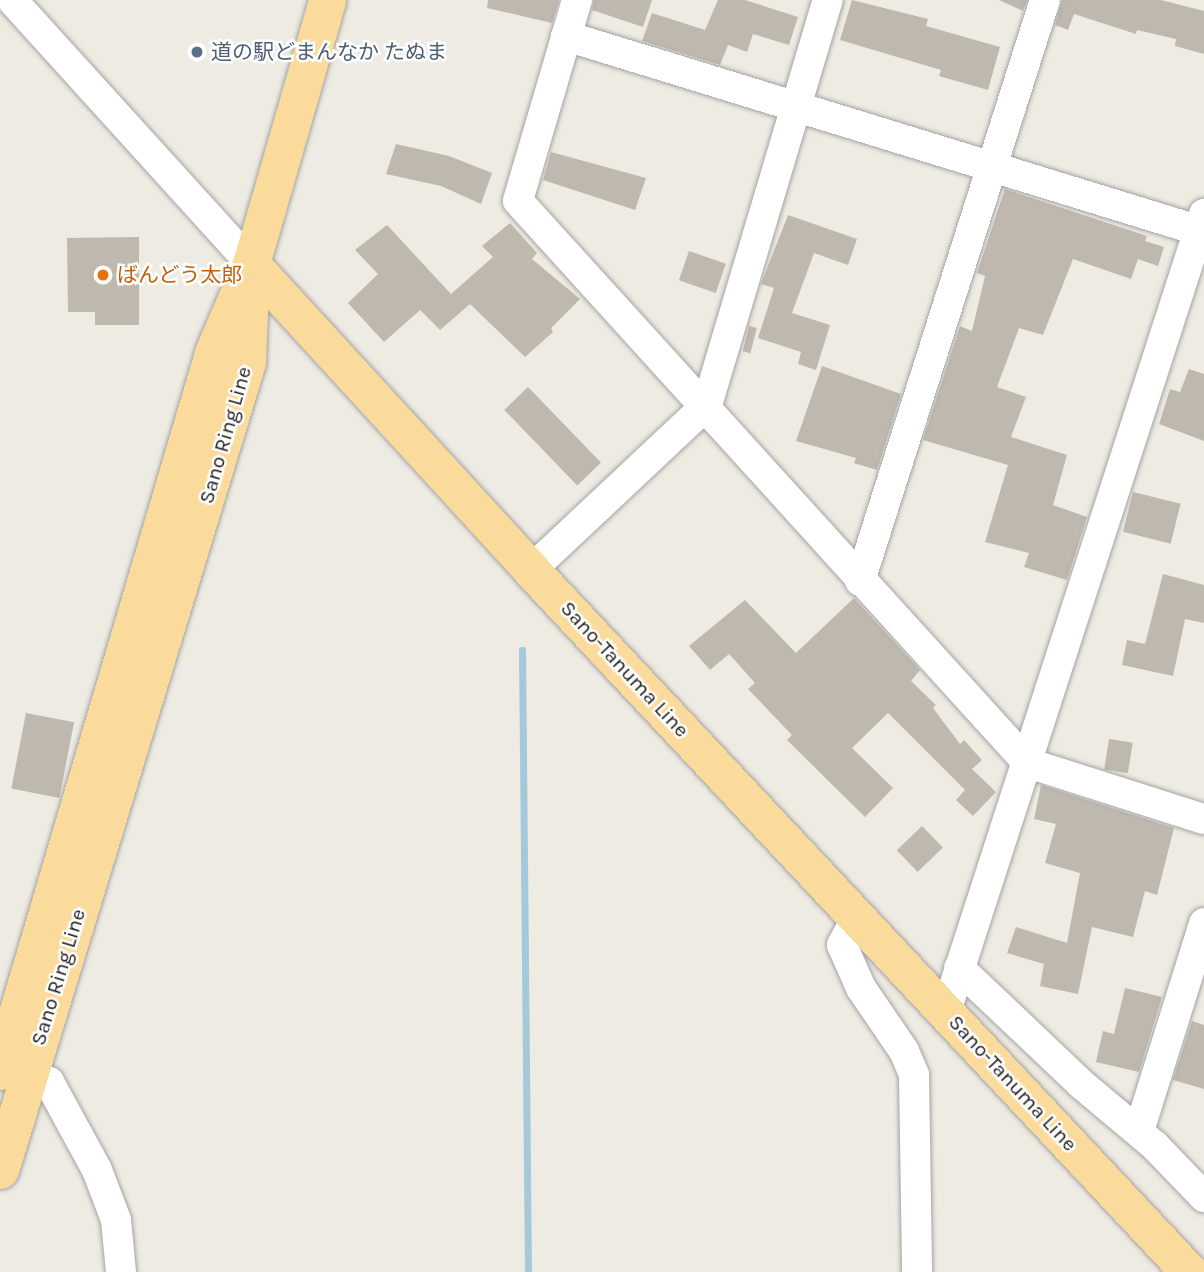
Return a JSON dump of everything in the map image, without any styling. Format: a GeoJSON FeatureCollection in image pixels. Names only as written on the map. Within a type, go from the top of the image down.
{"type":"FeatureCollection","features":[{"type":"Feature","properties":{"kind":"main road"},"geometry":{"type":"LineString","coordinates":[[251,264],[327,0]]}},
{"type":"Feature","properties":{"kind":"main road","name":"Sano-Tanuma Line"},"geometry":{"type":"LineString","coordinates":[[251,264],[531,570],[858,915],[1189,1272]]}},
{"type":"Feature","properties":{"kind":"main road","name":"Sano Ring Line"},"geometry":{"type":"LineString","coordinates":[[0,1170],[10,1072],[247,362],[251,264]]}},
{"type":"Feature","properties":{"kind":"street"},"geometry":{"type":"LineString","coordinates":[[12,0],[251,264]]}},
{"type":"Feature","properties":{"kind":"street"},"geometry":{"type":"LineString","coordinates":[[577,0],[518,201],[707,405],[860,581],[1025,761],[1204,819]]}},
{"type":"Feature","properties":{"kind":"street"},"geometry":{"type":"LineString","coordinates":[[531,570],[707,405],[828,0]]}},
{"type":"Feature","properties":{"kind":"street"},"geometry":{"type":"LineString","coordinates":[[860,581],[989,165],[1045,0]]}},
{"type":"Feature","properties":{"kind":"street"},"geometry":{"type":"LineString","coordinates":[[566,36],[989,165],[1202,225],[1025,761],[946,1011]]}},
{"type":"Feature","properties":{"kind":"street"},"geometry":{"type":"LineString","coordinates":[[858,915],[842,945],[861,988],[904,1051],[914,1075],[917,1272]]}},
{"type":"Feature","properties":{"kind":"street"},"geometry":{"type":"LineString","coordinates":[[1139,1131],[1204,923]]}},
{"type":"Feature","properties":{"kind":"street"},"geometry":{"type":"LineString","coordinates":[[959,968],[1080,1083],[1139,1131],[1204,1197]]}},
{"type":"Feature","properties":{"kind":"street"},"geometry":{"type":"LineString","coordinates":[[10,1072],[50,1082],[97,1170],[116,1220],[121,1272]]}},
{"type":"Feature","properties":{"kind":"building"},"geometry":{"type":"Polygon","coordinates":[[[488,0],[559,0],[552,23],[487,8],[488,0]]]}},
{"type":"Feature","properties":{"kind":"building"},"geometry":{"type":"Polygon","coordinates":[[[594,0],[652,0],[643,27],[592,10],[594,0]]]}},
{"type":"Feature","properties":{"kind":"building"},"geometry":{"type":"Polygon","coordinates":[[[718,0],[745,0],[798,17],[789,45],[753,34],[747,52],[728,45],[720,65],[642,41],[652,13],[705,30],[718,0]]]}},
{"type":"Feature","properties":{"kind":"building"},"geometry":{"type":"Polygon","coordinates":[[[852,0],[928,19],[926,26],[1000,47],[988,90],[939,76],[941,70],[840,40],[852,0]]]}},
{"type":"Feature","properties":{"kind":"building"},"geometry":{"type":"Polygon","coordinates":[[[999,0],[1027,0],[1023,11],[999,0]]]}},
{"type":"Feature","properties":{"kind":"building"},"geometry":{"type":"Polygon","coordinates":[[[1062,0],[1161,0],[1204,11],[1204,54],[1175,46],[1176,39],[1137,30],[1136,34],[1074,14],[1068,30],[1055,25],[1062,0]]]}},
{"type":"Feature","properties":{"kind":"building"},"geometry":{"type":"Polygon","coordinates":[[[396,144],[449,156],[492,173],[481,204],[441,186],[386,174],[396,144]]]}},
{"type":"Feature","properties":{"kind":"building"},"geometry":{"type":"Polygon","coordinates":[[[551,152],[646,178],[635,210],[543,180],[551,152]]]}},
{"type":"Feature","properties":{"kind":"building"},"geometry":{"type":"Polygon","coordinates":[[[1005,189],[1147,236],[1145,241],[1164,247],[1158,266],[1138,259],[1131,279],[1073,259],[1043,335],[1019,328],[997,387],[1026,397],[1011,437],[1067,455],[1053,505],[1087,517],[1067,580],[1024,567],[1029,553],[985,542],[1008,465],[923,440],[960,326],[972,331],[985,276],[977,273],[1005,189]]]}},
{"type":"Feature","properties":{"kind":"building"},"geometry":{"type":"Polygon","coordinates":[[[788,215],[857,239],[848,265],[814,253],[792,313],[830,325],[816,370],[798,364],[801,352],[758,338],[774,288],[761,284],[788,215]]]}},
{"type":"Feature","properties":{"kind":"building"},"geometry":{"type":"Polygon","coordinates":[[[510,223],[537,253],[532,259],[580,299],[551,328],[553,332],[525,357],[470,304],[440,330],[420,310],[384,342],[348,303],[378,274],[355,250],[387,225],[451,294],[493,257],[482,246],[510,223]]]}},
{"type":"Feature","properties":{"kind":"building","name":"ばんどう太郎"},"geometry":{"type":"Polygon","coordinates":[[[139,237],[139,325],[95,325],[95,312],[68,312],[67,238],[139,237]]]}},
{"type":"Feature","properties":{"kind":"building"},"geometry":{"type":"Polygon","coordinates":[[[689,251],[726,264],[716,293],[679,280],[689,251]]]}},
{"type":"Feature","properties":{"kind":"building"},"geometry":{"type":"Polygon","coordinates":[[[749,326],[757,328],[750,353],[743,351],[749,326]]]}},
{"type":"Feature","properties":{"kind":"building"},"geometry":{"type":"Polygon","coordinates":[[[822,366],[901,394],[877,470],[854,463],[856,458],[796,441],[822,366]]]}},
{"type":"Feature","properties":{"kind":"building"},"geometry":{"type":"Polygon","coordinates":[[[1189,369],[1204,374],[1204,441],[1159,424],[1170,389],[1180,392],[1189,369]]]}},
{"type":"Feature","properties":{"kind":"building"},"geometry":{"type":"Polygon","coordinates":[[[528,387],[601,463],[577,485],[504,410],[528,387]]]}},
{"type":"Feature","properties":{"kind":"building"},"geometry":{"type":"Polygon","coordinates":[[[1133,492],[1181,504],[1171,544],[1123,532],[1133,492]]]}},
{"type":"Feature","properties":{"kind":"building"},"geometry":{"type":"Polygon","coordinates":[[[1163,574],[1204,585],[1204,623],[1185,619],[1173,676],[1122,665],[1127,640],[1145,644],[1163,574]]]}},
{"type":"Feature","properties":{"kind":"building"},"geometry":{"type":"Polygon","coordinates":[[[854,598],[920,670],[911,681],[936,705],[933,708],[960,744],[964,740],[982,760],[972,769],[996,792],[973,816],[956,800],[965,790],[888,713],[852,748],[893,788],[865,817],[787,740],[792,735],[748,689],[755,683],[729,654],[710,670],[689,646],[745,600],[796,653],[854,598]]]}},
{"type":"Feature","properties":{"kind":"building"},"geometry":{"type":"Polygon","coordinates":[[[26,713],[74,722],[59,798],[11,789],[26,713]]]}},
{"type":"Feature","properties":{"kind":"building"},"geometry":{"type":"Polygon","coordinates":[[[1109,739],[1133,743],[1128,773],[1104,770],[1109,739]]]}},
{"type":"Feature","properties":{"kind":"building"},"geometry":{"type":"Polygon","coordinates":[[[1041,785],[1174,828],[1157,895],[1145,891],[1133,937],[1092,927],[1078,994],[1040,986],[1044,964],[1007,953],[1016,927],[1067,943],[1080,873],[1045,863],[1056,824],[1034,819],[1041,785]]]}},
{"type":"Feature","properties":{"kind":"building"},"geometry":{"type":"Polygon","coordinates":[[[922,826],[943,848],[918,872],[897,850],[922,826]]]}},
{"type":"Feature","properties":{"kind":"building"},"geometry":{"type":"Polygon","coordinates":[[[1125,988],[1162,997],[1139,1072],[1096,1062],[1103,1031],[1114,1034],[1125,988]]]}},
{"type":"Feature","properties":{"kind":"building"},"geometry":{"type":"Polygon","coordinates":[[[1192,1021],[1204,1025],[1204,1089],[1173,1080],[1192,1021]]]}},
{"type":"Feature","properties":{"kind":"waterway"},"geometry":{"type":"LineString","coordinates":[[522,650],[528,1272]]}},
{"type":"Feature","properties":{"kind":"place","name":"道の駅どまんなか たぬま"},"geometry":{"type":"Point","coordinates":[197,52]}},
{"type":"Feature","properties":{"kind":"place","name":"ばんどう太郎"},"geometry":{"type":"Point","coordinates":[103,275]}}]}
